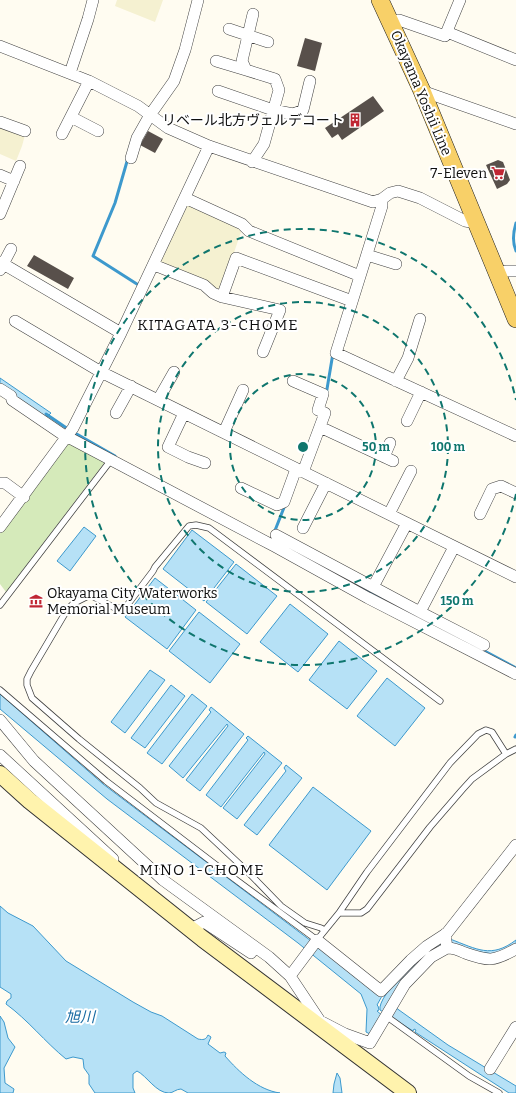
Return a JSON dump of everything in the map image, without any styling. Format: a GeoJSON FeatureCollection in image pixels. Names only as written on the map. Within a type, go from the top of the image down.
{"type":"FeatureCollection","features":[{"type":"Feature","properties":{"kind":"main road","name":"Okayama Yoshii Line"},"geometry":{"type":"LineString","coordinates":[[380,0],[422,91],[516,319]]}},
{"type":"Feature","properties":{"kind":"street"},"geometry":{"type":"LineString","coordinates":[[70,73],[88,19],[92,0]]}},
{"type":"Feature","properties":{"kind":"street"},"geometry":{"type":"LineString","coordinates":[[131,158],[137,138],[150,115],[174,81],[185,50],[198,0]]}},
{"type":"Feature","properties":{"kind":"street"},"geometry":{"type":"LineString","coordinates":[[391,24],[400,20],[445,36],[460,0]]}},
{"type":"Feature","properties":{"kind":"street"},"geometry":{"type":"LineString","coordinates":[[246,70],[242,60],[253,14]]}},
{"type":"Feature","properties":{"kind":"street"},"geometry":{"type":"LineString","coordinates":[[229,30],[268,42]]}},
{"type":"Feature","properties":{"kind":"street"},"geometry":{"type":"LineString","coordinates":[[446,32],[516,60]]}},
{"type":"Feature","properties":{"kind":"street"},"geometry":{"type":"LineString","coordinates":[[0,46],[89,81],[138,106],[168,128],[209,146],[252,162],[373,202],[382,200],[390,194],[398,191],[436,206],[465,221],[476,223]]}},
{"type":"Feature","properties":{"kind":"street"},"geometry":{"type":"LineString","coordinates":[[216,61],[275,79],[279,90],[264,144],[252,162]]}},
{"type":"Feature","properties":{"kind":"street"},"geometry":{"type":"LineString","coordinates":[[62,134],[89,81]]}},
{"type":"Feature","properties":{"kind":"street"},"geometry":{"type":"LineString","coordinates":[[218,91],[273,110],[293,114],[303,110],[310,81]]}},
{"type":"Feature","properties":{"kind":"street"},"geometry":{"type":"LineString","coordinates":[[422,91],[516,124]]}},
{"type":"Feature","properties":{"kind":"street"},"geometry":{"type":"LineString","coordinates":[[71,117],[98,132]]}},
{"type":"Feature","properties":{"kind":"street"},"geometry":{"type":"LineString","coordinates":[[0,122],[25,131]]}},
{"type":"Feature","properties":{"kind":"street"},"geometry":{"type":"LineString","coordinates":[[0,528],[70,433],[99,371],[154,265],[209,146]]}},
{"type":"Feature","properties":{"kind":"street"},"geometry":{"type":"LineString","coordinates":[[0,214],[20,166]]}},
{"type":"Feature","properties":{"kind":"street"},"geometry":{"type":"LineString","coordinates":[[0,175],[14,181]]}},
{"type":"Feature","properties":{"kind":"street"},"geometry":{"type":"LineString","coordinates":[[185,198],[242,224],[248,231],[358,275]]}},
{"type":"Feature","properties":{"kind":"street"},"geometry":{"type":"LineString","coordinates":[[382,200],[382,206],[367,255],[358,275],[350,300],[336,352],[516,436]]}},
{"type":"Feature","properties":{"kind":"street"},"geometry":{"type":"LineString","coordinates":[[11,249],[1,266],[119,332]]}},
{"type":"Feature","properties":{"kind":"street"},"geometry":{"type":"LineString","coordinates":[[367,255],[396,264]]}},
{"type":"Feature","properties":{"kind":"street"},"geometry":{"type":"LineString","coordinates":[[222,297],[236,258],[350,300]]}},
{"type":"Feature","properties":{"kind":"street"},"geometry":{"type":"LineString","coordinates":[[154,265],[204,285],[213,293],[222,297],[280,310],[263,352]]}},
{"type":"Feature","properties":{"kind":"street"},"geometry":{"type":"LineString","coordinates":[[497,273],[516,271]]}},
{"type":"Feature","properties":{"kind":"street"},"geometry":{"type":"LineString","coordinates":[[396,381],[408,358],[420,319]]}},
{"type":"Feature","properties":{"kind":"street"},"geometry":{"type":"LineString","coordinates":[[15,321],[99,371],[516,577]]}},
{"type":"Feature","properties":{"kind":"street"},"geometry":{"type":"LineString","coordinates":[[158,400],[174,372]]}},
{"type":"Feature","properties":{"kind":"street"},"geometry":{"type":"LineString","coordinates":[[241,488],[277,504],[284,502],[320,427],[325,413],[318,410],[323,394],[293,381]]}},
{"type":"Feature","properties":{"kind":"street"},"geometry":{"type":"LineString","coordinates":[[116,413],[131,386]]}},
{"type":"Feature","properties":{"kind":"street"},"geometry":{"type":"LineString","coordinates":[[0,388],[11,396],[12,400],[62,434],[70,433],[111,460],[296,552],[373,587],[484,645]]}},
{"type":"Feature","properties":{"kind":"street"},"geometry":{"type":"LineString","coordinates":[[224,432],[243,390]]}},
{"type":"Feature","properties":{"kind":"street"},"geometry":{"type":"LineString","coordinates":[[407,421],[421,392]]}},
{"type":"Feature","properties":{"kind":"street"},"geometry":{"type":"LineString","coordinates":[[184,413],[168,447],[205,464]]}},
{"type":"Feature","properties":{"kind":"street"},"geometry":{"type":"LineString","coordinates":[[320,427],[389,459],[390,443]]}},
{"type":"Feature","properties":{"kind":"street"},"geometry":{"type":"LineString","coordinates":[[389,514],[410,471]]}},
{"type":"Feature","properties":{"kind":"street"},"geometry":{"type":"LineString","coordinates":[[0,483],[6,483],[24,497]]}},
{"type":"Feature","properties":{"kind":"street"},"geometry":{"type":"LineString","coordinates":[[304,528],[326,483]]}},
{"type":"Feature","properties":{"kind":"street"},"geometry":{"type":"LineString","coordinates":[[480,514],[492,489],[501,486],[516,492]]}},
{"type":"Feature","properties":{"kind":"street"},"geometry":{"type":"LineString","coordinates":[[373,587],[407,523]]}},
{"type":"Feature","properties":{"kind":"street"},"geometry":{"type":"LineString","coordinates":[[276,535],[296,552],[368,598],[516,674]]}},
{"type":"Feature","properties":{"kind":"street"},"geometry":{"type":"LineString","coordinates":[[420,612],[454,547]]}},
{"type":"Feature","properties":{"kind":"street"},"geometry":{"type":"LineString","coordinates":[[0,720],[34,761],[163,880],[269,958],[290,976],[318,1023],[370,1043],[405,984],[431,957],[447,948],[453,948],[483,959],[493,959],[505,956],[516,949]]}},
{"type":"Feature","properties":{"kind":"street"},"geometry":{"type":"LineString","coordinates":[[0,756],[122,867],[122,874]]}},
{"type":"Feature","properties":{"kind":"street"},"geometry":{"type":"LineString","coordinates":[[0,774],[30,801],[191,929],[318,1023],[408,1093]]}},
{"type":"Feature","properties":{"kind":"street"},"geometry":{"type":"LineString","coordinates":[[290,976],[316,941],[381,991],[411,960],[427,946],[445,934],[516,845]]}},
{"type":"Feature","properties":{"kind":"street"},"geometry":{"type":"LineString","coordinates":[[191,929],[204,922],[266,963],[290,976]]}},
{"type":"Feature","properties":{"kind":"street"},"geometry":{"type":"LineString","coordinates":[[445,934],[447,948]]}},
{"type":"Feature","properties":{"kind":"street"},"geometry":{"type":"LineString","coordinates":[[490,1069],[516,1027]]}},
{"type":"Feature","properties":{"kind":"lane"},"geometry":{"type":"LineString","coordinates":[[0,605],[111,460]]}},
{"type":"Feature","properties":{"kind":"lane"},"geometry":{"type":"LineString","coordinates":[[324,930],[305,923],[281,906],[249,873],[201,828],[156,803],[32,698],[27,685],[27,678],[31,670],[67,610],[74,603],[90,595],[115,608],[125,608],[153,571],[155,566],[189,526],[196,525],[209,528],[440,700]]}},
{"type":"Feature","properties":{"kind":"lane"},"geometry":{"type":"LineString","coordinates":[[0,690],[106,781],[316,941],[339,913],[367,872],[446,769],[478,734],[486,730],[492,732],[506,754]]}},
{"type":"Feature","properties":{"kind":"lane"},"geometry":{"type":"LineString","coordinates":[[339,913],[361,913],[367,909],[430,827],[472,778],[506,754],[516,749]]}},
{"type":"Feature","properties":{"kind":"lane"},"geometry":{"type":"LineString","coordinates":[[386,1016],[469,1076],[499,1093]]}},
{"type":"Feature","properties":{"kind":"shaded area"},"geometry":{"type":"Polygon","coordinates":[[[117,0],[163,0],[155,22],[115,6],[117,0]]]}},
{"type":"Feature","properties":{"kind":"shaded area"},"geometry":{"type":"Polygon","coordinates":[[[0,125],[25,135],[16,161],[0,154],[0,125]]]}},
{"type":"Feature","properties":{"kind":"shaded area"},"geometry":{"type":"Polygon","coordinates":[[[188,204],[242,229],[221,291],[159,262],[188,204]]]}},
{"type":"Feature","properties":{"kind":"green space"},"geometry":{"type":"Polygon","coordinates":[[[68,443],[105,462],[6,592],[0,584],[0,531],[68,443]]]}},
{"type":"Feature","properties":{"kind":"water"},"geometry":{"type":"Polygon","coordinates":[[[0,378],[51,413],[46,418],[0,385],[0,378]]]}},
{"type":"Feature","properties":{"kind":"water"},"geometry":{"type":"Polygon","coordinates":[[[84,527],[96,536],[70,571],[57,561],[84,527]]]}},
{"type":"Feature","properties":{"kind":"water"},"geometry":{"type":"Polygon","coordinates":[[[192,530],[234,562],[204,601],[163,569],[192,530]]]}},
{"type":"Feature","properties":{"kind":"water"},"geometry":{"type":"Polygon","coordinates":[[[236,564],[277,596],[247,634],[206,602],[236,564]]]}},
{"type":"Feature","properties":{"kind":"water"},"geometry":{"type":"Polygon","coordinates":[[[155,578],[196,610],[167,649],[125,617],[155,578]]]}},
{"type":"Feature","properties":{"kind":"water"},"geometry":{"type":"Polygon","coordinates":[[[290,604],[328,634],[298,672],[260,642],[290,604]]]}},
{"type":"Feature","properties":{"kind":"water"},"geometry":{"type":"Polygon","coordinates":[[[199,612],[240,644],[210,683],[169,651],[199,612]]]}},
{"type":"Feature","properties":{"kind":"water"},"geometry":{"type":"Polygon","coordinates":[[[339,641],[377,671],[347,709],[309,680],[339,641]]]}},
{"type":"Feature","properties":{"kind":"water"},"geometry":{"type":"Polygon","coordinates":[[[150,670],[165,680],[125,733],[111,722],[150,670]]]}},
{"type":"Feature","properties":{"kind":"water"},"geometry":{"type":"Polygon","coordinates":[[[387,678],[425,708],[395,746],[357,716],[387,678]]]}},
{"type":"Feature","properties":{"kind":"water"},"geometry":{"type":"Polygon","coordinates":[[[171,685],[185,696],[145,748],[131,738],[171,685]]]}},
{"type":"Feature","properties":{"kind":"water"},"geometry":{"type":"Polygon","coordinates":[[[0,694],[103,784],[382,996],[377,1005],[379,1010],[377,1011],[384,1017],[370,1034],[366,1032],[367,1009],[361,994],[298,943],[107,799],[0,709],[0,694]]]}},
{"type":"Feature","properties":{"kind":"water"},"geometry":{"type":"Polygon","coordinates":[[[192,694],[207,706],[162,764],[147,753],[192,694]]]}},
{"type":"Feature","properties":{"kind":"water"},"geometry":{"type":"Polygon","coordinates":[[[211,707],[244,734],[200,791],[186,780],[228,726],[227,724],[183,778],[169,766],[211,712],[209,710],[211,707]]]}},
{"type":"Feature","properties":{"kind":"water"},"geometry":{"type":"Polygon","coordinates":[[[248,736],[282,763],[237,819],[223,808],[265,754],[264,752],[221,807],[206,795],[248,740],[246,738],[248,736]]]}},
{"type":"Feature","properties":{"kind":"water"},"geometry":{"type":"Polygon","coordinates":[[[286,765],[302,778],[257,835],[244,825],[286,771],[284,768],[286,765]]]}},
{"type":"Feature","properties":{"kind":"water"},"geometry":{"type":"Polygon","coordinates":[[[313,787],[371,831],[327,890],[269,845],[313,787]]]}},
{"type":"Feature","properties":{"kind":"water","name":"旭川"},"geometry":{"type":"Polygon","coordinates":[[[0,906],[8,913],[33,926],[66,961],[133,1002],[162,1016],[198,1039],[204,1039],[208,1035],[211,1037],[208,1044],[220,1053],[226,1053],[225,1056],[243,1074],[264,1088],[280,1093],[188,1093],[181,1089],[169,1093],[160,1090],[137,1071],[133,1074],[133,1088],[135,1093],[95,1093],[89,1084],[89,1075],[84,1068],[83,1059],[73,1057],[66,1059],[22,1017],[6,1004],[11,998],[11,994],[0,987],[0,906]]]}},
{"type":"Feature","properties":{"kind":"water"},"geometry":{"type":"Polygon","coordinates":[[[450,939],[476,949],[491,951],[507,946],[516,940],[516,947],[501,955],[444,947],[392,1005],[448,1045],[516,1086],[516,1093],[509,1093],[415,1032],[416,1030],[414,1029],[413,1031],[380,1010],[381,1003],[386,994],[403,974],[439,942],[450,939]]]}},
{"type":"Feature","properties":{"kind":"water"},"geometry":{"type":"Polygon","coordinates":[[[0,1016],[4,1022],[8,1038],[15,1047],[4,1068],[5,1083],[14,1089],[13,1093],[0,1093],[0,1016]]]}},
{"type":"Feature","properties":{"kind":"water"},"geometry":{"type":"Polygon","coordinates":[[[337,1073],[340,1078],[342,1093],[333,1093],[337,1073]]]}},
{"type":"Feature","properties":{"kind":"building"},"geometry":{"type":"Polygon","coordinates":[[[305,38],[322,43],[315,71],[297,66],[305,38]]]}},
{"type":"Feature","properties":{"kind":"building","name":"リベール北方ヴェルデコート"},"geometry":{"type":"Polygon","coordinates":[[[373,96],[384,111],[342,140],[338,134],[332,138],[325,128],[373,96]]]}},
{"type":"Feature","properties":{"kind":"building"},"geometry":{"type":"Polygon","coordinates":[[[148,131],[163,139],[155,153],[140,145],[148,131]]]}},
{"type":"Feature","properties":{"kind":"building","name":"7-Eleven"},"geometry":{"type":"Polygon","coordinates":[[[498,160],[503,162],[510,180],[507,184],[497,189],[486,165],[498,160]]]}},
{"type":"Feature","properties":{"kind":"building"},"geometry":{"type":"Polygon","coordinates":[[[34,255],[74,278],[68,289],[27,266],[34,255]]]}},
{"type":"Feature","properties":{"kind":"waterway"},"geometry":{"type":"LineString","coordinates":[[128,158],[115,203],[93,256],[140,286]]}},
{"type":"Feature","properties":{"kind":"waterway"},"geometry":{"type":"LineString","coordinates":[[516,223],[513,237],[516,251]]}},
{"type":"Feature","properties":{"kind":"waterway"},"geometry":{"type":"LineString","coordinates":[[326,395],[333,353]]}},
{"type":"Feature","properties":{"kind":"waterway"},"geometry":{"type":"LineString","coordinates":[[46,414],[68,429],[115,456]]}},
{"type":"Feature","properties":{"kind":"waterway"},"geometry":{"type":"LineString","coordinates":[[274,533],[285,505]]}},
{"type":"Feature","properties":{"kind":"waterway"},"geometry":{"type":"LineString","coordinates":[[333,572],[388,601]]}},
{"type":"Feature","properties":{"kind":"waterway"},"geometry":{"type":"LineString","coordinates":[[479,648],[516,668]]}},
{"type":"Feature","properties":{"kind":"place","name":"リベール北方ヴェルデコート"},"geometry":{"type":"Point","coordinates":[355,120]}},
{"type":"Feature","properties":{"kind":"place","name":"7-Eleven"},"geometry":{"type":"Point","coordinates":[498,173]}},
{"type":"Feature","properties":{"kind":"place","name":"Okayama City Waterworks Memorial Museum"},"geometry":{"type":"Point","coordinates":[36,601]}},
{"type":"Feature","properties":{"kind":"district","name":"KITAGATA 3-CHOME"},"geometry":{"type":"Point","coordinates":[218,325]}},
{"type":"Feature","properties":{"kind":"district","name":"MINO 1-CHOME"},"geometry":{"type":"Point","coordinates":[202,870]}}]}
